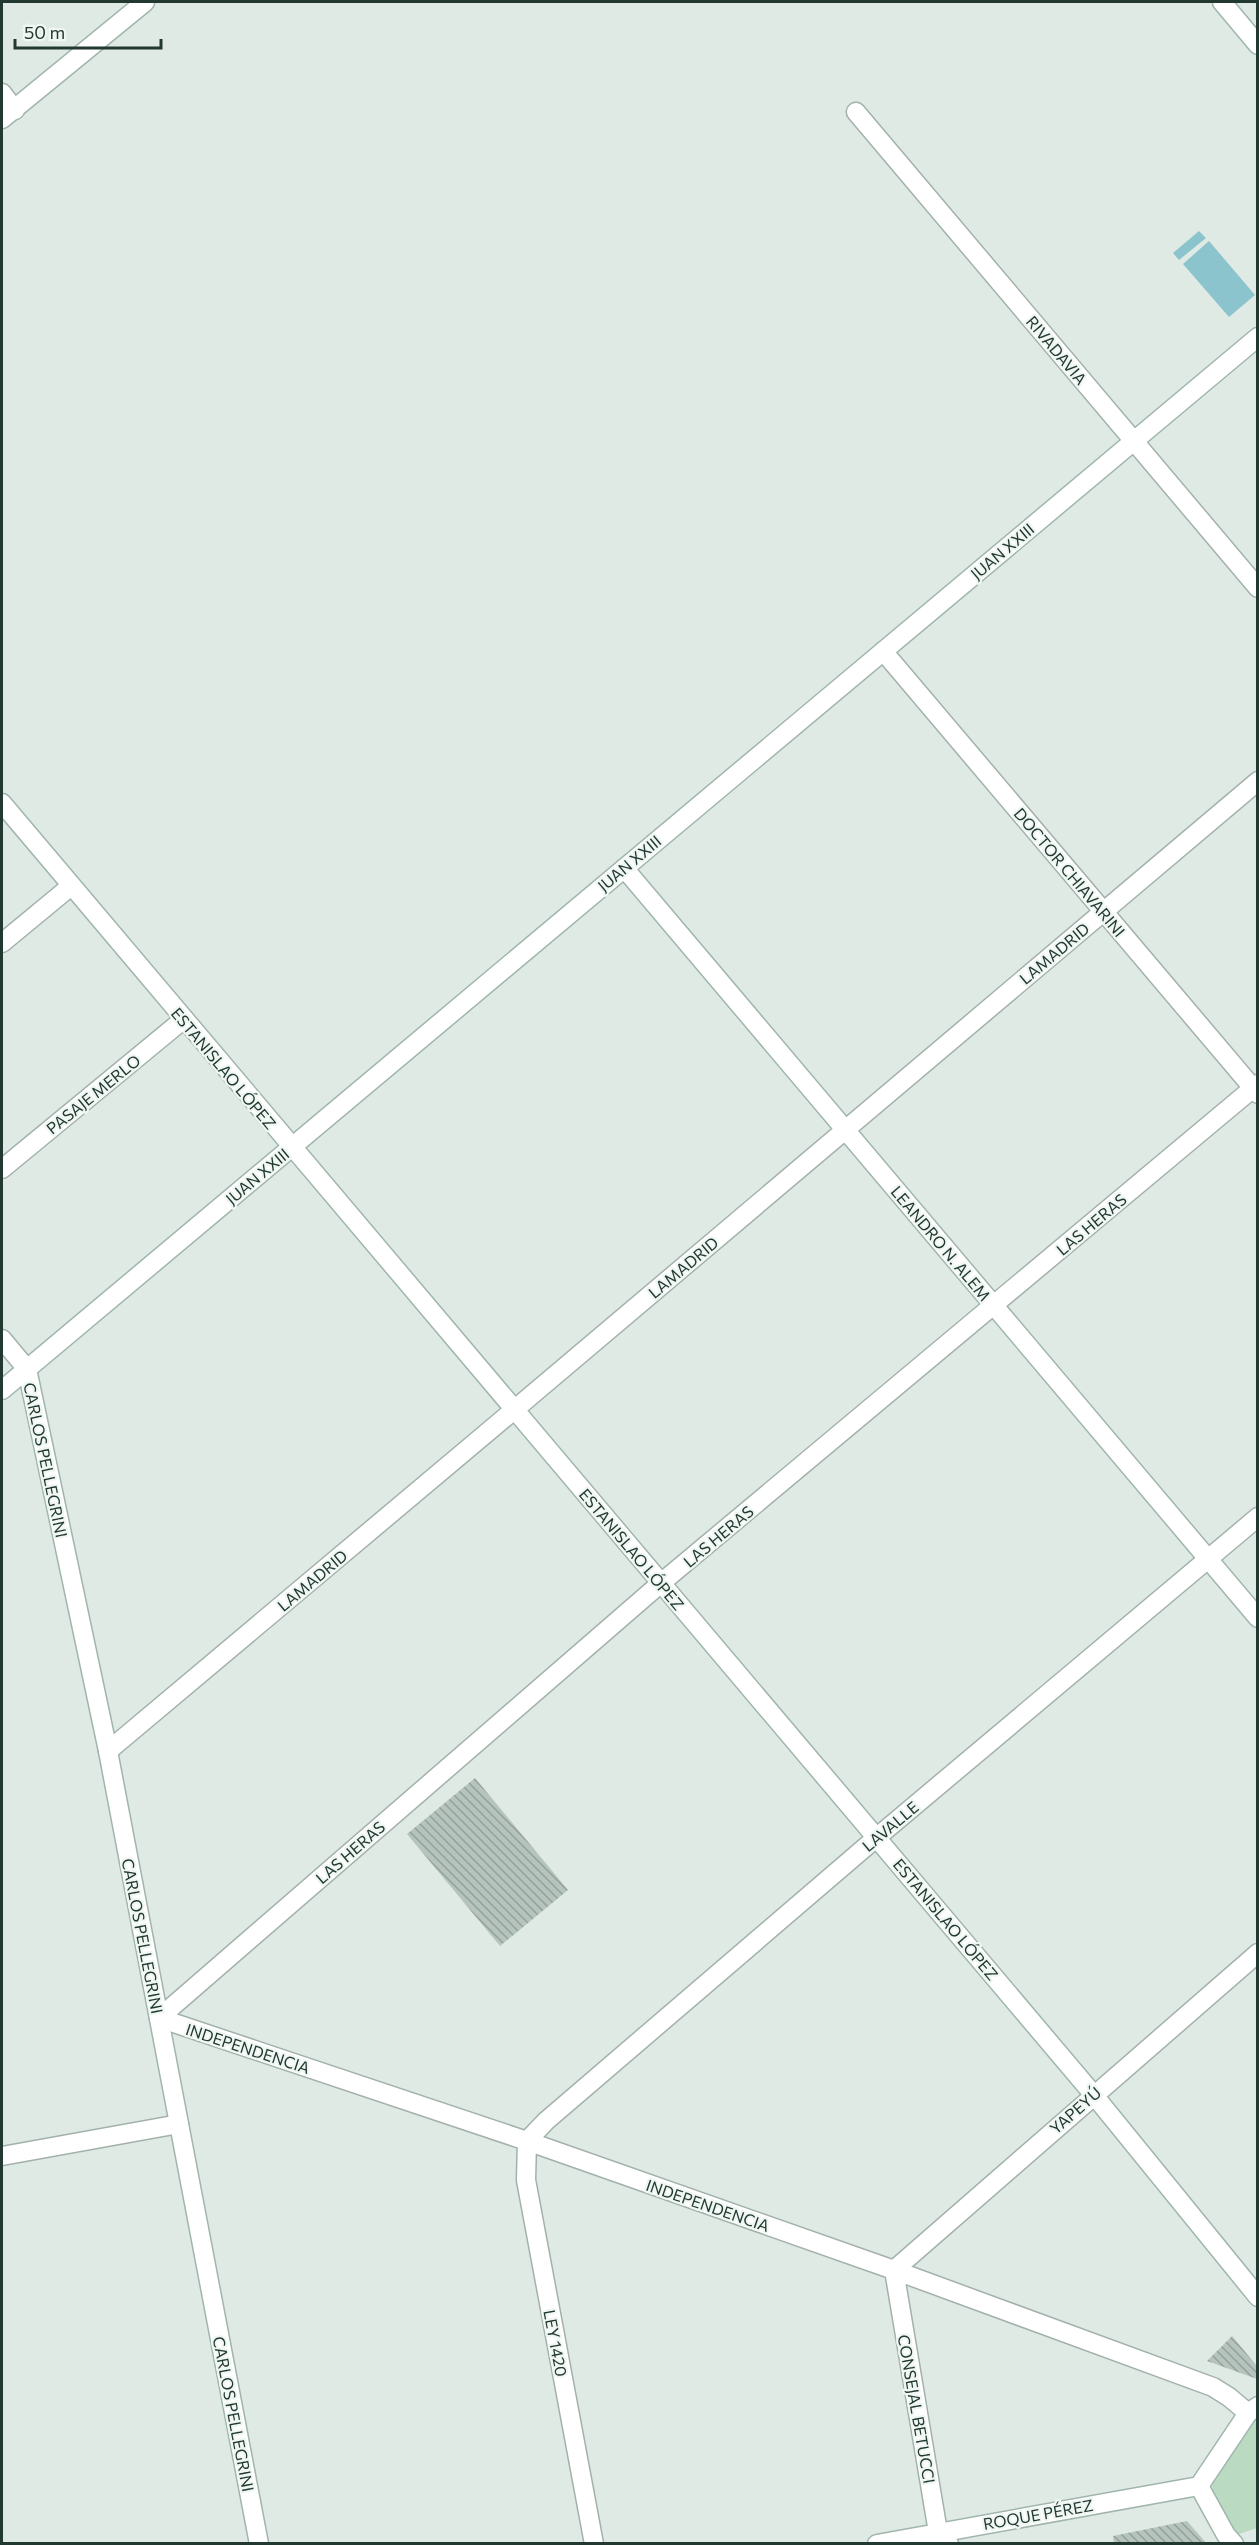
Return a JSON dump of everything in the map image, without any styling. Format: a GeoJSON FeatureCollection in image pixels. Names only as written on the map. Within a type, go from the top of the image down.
{"type":"FeatureCollection","features":[{"type":"Feature","properties":{"kind":"street"},"geometry":{"type":"LineString","coordinates":[[2,93],[8,114],[145,2]]}},
{"type":"Feature","properties":{"kind":"street"},"geometry":{"type":"LineString","coordinates":[[1222,2],[1257,45]]}},
{"type":"Feature","properties":{"kind":"street","name":"RIVADAVIA"},"geometry":{"type":"LineString","coordinates":[[856,112],[1257,588]]}},
{"type":"Feature","properties":{"kind":"street","name":"JUAN XXIII"},"geometry":{"type":"LineString","coordinates":[[2,1390],[1257,337]]}},
{"type":"Feature","properties":{"kind":"street","name":"DOCTOR CHIAVARINI"},"geometry":{"type":"LineString","coordinates":[[882,651],[1256,1089]]}},
{"type":"Feature","properties":{"kind":"street","name":"LAMADRID"},"geometry":{"type":"LineString","coordinates":[[108,1751],[1257,782]]}},
{"type":"Feature","properties":{"kind":"street","name":"ESTANISLAO LÓPEZ"},"geometry":{"type":"LineString","coordinates":[[2,803],[291,1148],[1093,2094],[1257,2297]]}},
{"type":"Feature","properties":{"kind":"street","name":"LEANDRO N. ALEM"},"geometry":{"type":"LineString","coordinates":[[624,868],[1257,1618]]}},
{"type":"Feature","properties":{"kind":"street"},"geometry":{"type":"LineString","coordinates":[[2,943],[71,886]]}},
{"type":"Feature","properties":{"kind":"street","name":"PASAJE MERLO"},"geometry":{"type":"LineString","coordinates":[[2,1169],[184,1019]]}},
{"type":"Feature","properties":{"kind":"street","name":"LAS HERAS"},"geometry":{"type":"LineString","coordinates":[[159,2018],[661,1583],[1256,1089]]}},
{"type":"Feature","properties":{"kind":"street","name":"CARLOS PELLEGRINI"},"geometry":{"type":"LineString","coordinates":[[2,1339],[27,1369],[108,1751],[259,2544]]}},
{"type":"Feature","properties":{"kind":"street","name":"LAVALLE"},"geometry":{"type":"LineString","coordinates":[[527,2141],[546,2121],[876,1838],[1257,1517]]}},
{"type":"Feature","properties":{"kind":"street","name":"YAPEYÚ"},"geometry":{"type":"LineString","coordinates":[[894,2270],[1257,1953]]}},
{"type":"Feature","properties":{"kind":"street","name":"INDEPENDENCIA"},"geometry":{"type":"LineString","coordinates":[[159,2018],[527,2141],[894,2270],[1213,2387],[1253,2409]]}},
{"type":"Feature","properties":{"kind":"street"},"geometry":{"type":"LineString","coordinates":[[2,2156],[179,2124]]}},
{"type":"Feature","properties":{"kind":"street","name":"LEY 1420"},"geometry":{"type":"LineString","coordinates":[[527,2141],[526,2180],[594,2544]]}},
{"type":"Feature","properties":{"kind":"street","name":"CONSEJAL BETUCCI"},"geometry":{"type":"LineString","coordinates":[[894,2270],[943,2538]]}},
{"type":"Feature","properties":{"kind":"street"},"geometry":{"type":"LineString","coordinates":[[1234,2544],[1226,2535],[1199,2486],[1253,2409]]}},
{"type":"Feature","properties":{"kind":"street","name":"ROQUE PÉREZ"},"geometry":{"type":"LineString","coordinates":[[877,2544],[943,2538],[1199,2486]]}},
{"type":"Feature","properties":{"kind":"green space"},"geometry":{"type":"Polygon","coordinates":[[[1257,2417],[1257,2528],[1239,2534],[1230,2529],[1213,2495],[1212,2484],[1247,2426],[1257,2417]]]}},
{"type":"Feature","properties":{"kind":"water"},"geometry":{"type":"Polygon","coordinates":[[[1199,231],[1206,238],[1179,260],[1173,253],[1199,231]]]}},
{"type":"Feature","properties":{"kind":"water"},"geometry":{"type":"Polygon","coordinates":[[[1209,241],[1255,295],[1229,317],[1183,264],[1209,241]]]}},
{"type":"Feature","properties":{"kind":"building"},"geometry":{"type":"Polygon","coordinates":[[[475,1778],[568,1890],[500,1946],[407,1834],[475,1778]]]}},
{"type":"Feature","properties":{"kind":"building"},"geometry":{"type":"Polygon","coordinates":[[[1232,2336],[1257,2366],[1257,2379],[1207,2361],[1232,2336]]]}},
{"type":"Feature","properties":{"kind":"building"},"geometry":{"type":"Polygon","coordinates":[[[1187,2521],[1207,2544],[1114,2544],[1113,2536],[1187,2521]]]}}]}
